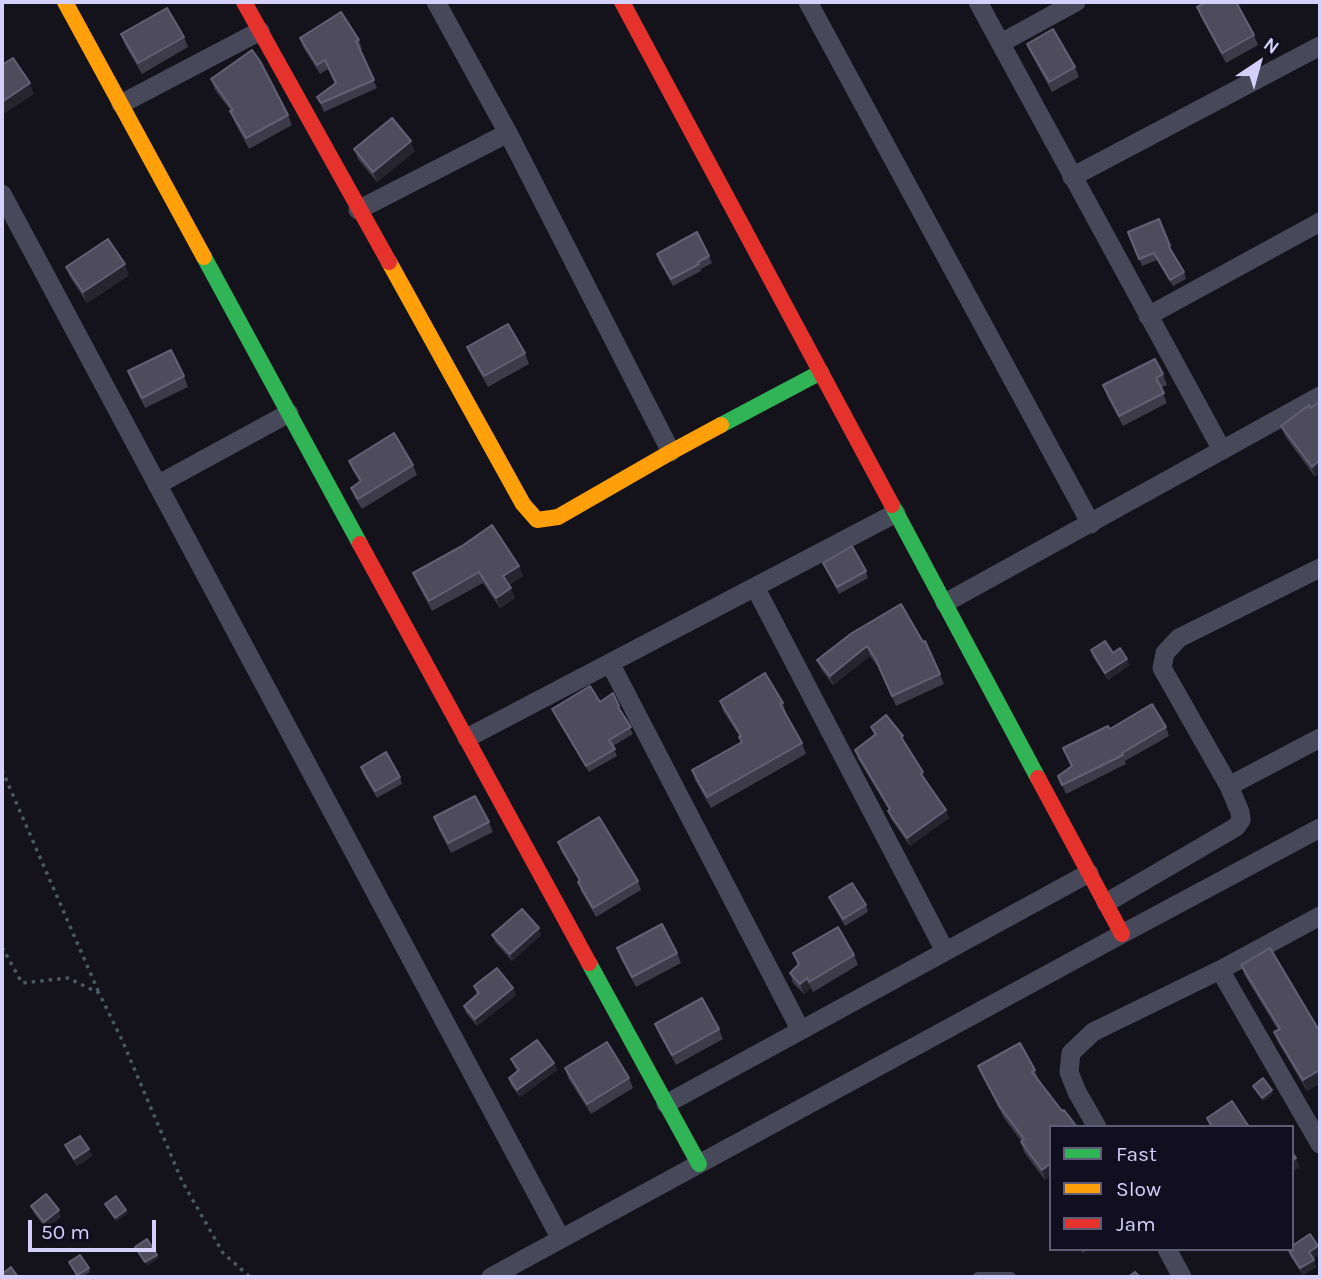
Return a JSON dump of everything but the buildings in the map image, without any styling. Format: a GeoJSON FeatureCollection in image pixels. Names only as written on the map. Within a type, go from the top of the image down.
{"type":"FeatureCollection","features":[{"type":"Feature","properties":{"kind":"street"},"geometry":{"type":"LineString","coordinates":[[65,2],[699,1164]]}},
{"type":"Feature","properties":{"kind":"street"},"geometry":{"type":"LineString","coordinates":[[244,2],[523,504],[537,520],[558,517],[671,452],[821,372]]}},
{"type":"Feature","properties":{"kind":"street"},"geometry":{"type":"LineString","coordinates":[[436,2],[508,134],[671,452]]}},
{"type":"Feature","properties":{"kind":"street"},"geometry":{"type":"LineString","coordinates":[[622,2],[1122,934]]}},
{"type":"Feature","properties":{"kind":"street"},"geometry":{"type":"LineString","coordinates":[[807,2],[1091,524]]}},
{"type":"Feature","properties":{"kind":"street"},"geometry":{"type":"LineString","coordinates":[[978,2],[1222,450]]}},
{"type":"Feature","properties":{"kind":"street"},"geometry":{"type":"LineString","coordinates":[[1001,43],[1076,2]]}},
{"type":"Feature","properties":{"kind":"street"},"geometry":{"type":"LineString","coordinates":[[121,104],[260,31]]}},
{"type":"Feature","properties":{"kind":"street"},"geometry":{"type":"LineString","coordinates":[[1072,177],[1320,46]]}},
{"type":"Feature","properties":{"kind":"street"},"geometry":{"type":"LineString","coordinates":[[358,210],[508,134]]}},
{"type":"Feature","properties":{"kind":"street"},"geometry":{"type":"LineString","coordinates":[[2,194],[561,1239]]}},
{"type":"Feature","properties":{"kind":"street"},"geometry":{"type":"LineString","coordinates":[[1148,316],[1320,222]]}},
{"type":"Feature","properties":{"kind":"street"},"geometry":{"type":"LineString","coordinates":[[945,603],[1320,396]]}},
{"type":"Feature","properties":{"kind":"street"},"geometry":{"type":"LineString","coordinates":[[157,485],[289,413]]}},
{"type":"Feature","properties":{"kind":"street"},"geometry":{"type":"LineString","coordinates":[[467,738],[896,513]]}},
{"type":"Feature","properties":{"kind":"street"},"geometry":{"type":"LineString","coordinates":[[1106,904],[1236,827],[1241,820],[1229,786],[1162,668],[1165,653],[1180,638],[1320,568]]}},
{"type":"Feature","properties":{"kind":"street"},"geometry":{"type":"LineString","coordinates":[[755,587],[945,951]]}},
{"type":"Feature","properties":{"kind":"street"},"geometry":{"type":"LineString","coordinates":[[610,663],[800,1029]]}},
{"type":"Feature","properties":{"kind":"street"},"geometry":{"type":"LineString","coordinates":[[1229,786],[1320,738]]}},
{"type":"Feature","properties":{"kind":"street"},"geometry":{"type":"LineString","coordinates":[[491,1277],[1320,828]]}},
{"type":"Feature","properties":{"kind":"street"},"geometry":{"type":"LineString","coordinates":[[666,1104],[1089,873]]}},
{"type":"Feature","properties":{"kind":"street"},"geometry":{"type":"LineString","coordinates":[[1096,1125],[1069,1072],[1071,1053],[1093,1032],[1220,970],[1320,916]]}},
{"type":"Feature","properties":{"kind":"street"},"geometry":{"type":"LineString","coordinates":[[1220,970],[1318,1137]]}},
{"type":"Feature","properties":{"kind":"street"},"geometry":{"type":"LineString","coordinates":[[1168,1251],[1182,1277]]}},
{"type":"Feature","properties":{"kind":"lane"},"geometry":{"type":"LineString","coordinates":[[978,1277],[1011,1277]]}},
{"type":"Feature","properties":{"kind":"path"},"geometry":{"type":"LineString","coordinates":[[2,770],[182,1181],[223,1253],[250,1277]]}},
{"type":"Feature","properties":{"kind":"path"},"geometry":{"type":"LineString","coordinates":[[2,947],[22,983],[68,978],[99,993]]}},
{"type":"Feature","properties":{"kind":"traffic: fast"},"geometry":{"type":"LineString","coordinates":[[204,257],[360,544]]}},
{"type":"Feature","properties":{"kind":"traffic: fast"},"geometry":{"type":"LineString","coordinates":[[721,425],[821,372]]}},
{"type":"Feature","properties":{"kind":"traffic: fast"},"geometry":{"type":"LineString","coordinates":[[892,505],[1038,778]]}},
{"type":"Feature","properties":{"kind":"traffic: fast"},"geometry":{"type":"LineString","coordinates":[[589,963],[699,1164]]}},
{"type":"Feature","properties":{"kind":"traffic: slow"},"geometry":{"type":"LineString","coordinates":[[65,2],[204,257]]}},
{"type":"Feature","properties":{"kind":"traffic: slow"},"geometry":{"type":"LineString","coordinates":[[389,262],[523,504],[537,520],[558,517],[721,425]]}},
{"type":"Feature","properties":{"kind":"traffic: jam"},"geometry":{"type":"LineString","coordinates":[[244,2],[389,262]]}},
{"type":"Feature","properties":{"kind":"traffic: jam"},"geometry":{"type":"LineString","coordinates":[[622,2],[892,505]]}},
{"type":"Feature","properties":{"kind":"traffic: jam"},"geometry":{"type":"LineString","coordinates":[[360,544],[589,963]]}},
{"type":"Feature","properties":{"kind":"traffic: jam"},"geometry":{"type":"LineString","coordinates":[[1038,778],[1122,934]]}}]}
